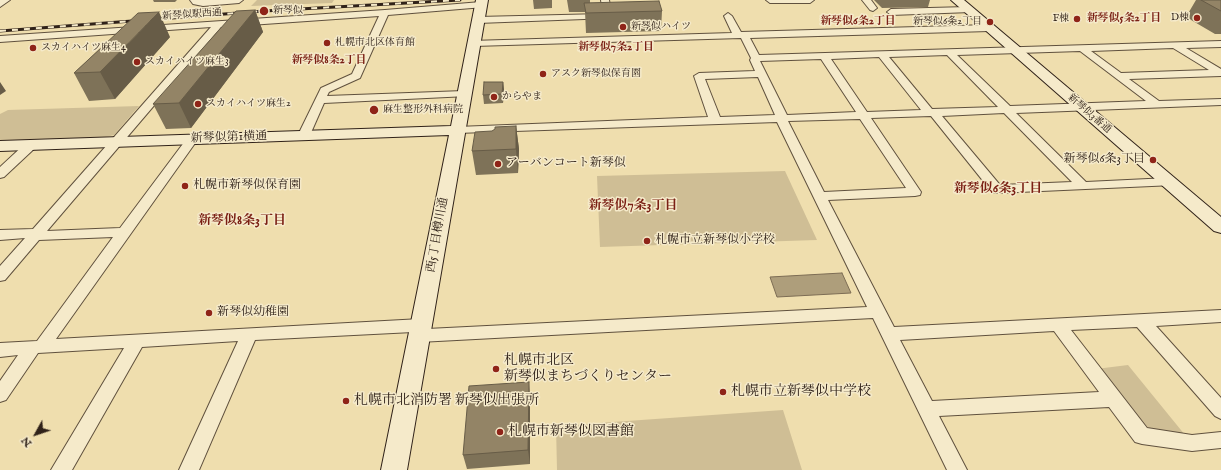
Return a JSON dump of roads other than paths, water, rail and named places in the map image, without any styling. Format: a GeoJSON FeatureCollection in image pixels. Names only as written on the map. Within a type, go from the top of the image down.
{"type":"FeatureCollection","features":[{"type":"Feature","properties":{"kind":"street"},"geometry":{"type":"LineString","coordinates":[[0,4],[6,0]]}},
{"type":"Feature","properties":{"kind":"street"},"geometry":{"type":"LineString","coordinates":[[194,0],[196,2],[204,3],[239,0]]}},
{"type":"Feature","properties":{"kind":"street","name":"新琴似駅西通"},"geometry":{"type":"LineString","coordinates":[[0,39],[481,8],[608,16],[605,0]]}},
{"type":"Feature","properties":{"kind":"street"},"geometry":{"type":"LineString","coordinates":[[770,0],[810,0]]}},
{"type":"Feature","properties":{"kind":"street"},"geometry":{"type":"LineString","coordinates":[[866,0],[873,8]]}},
{"type":"Feature","properties":{"kind":"street","name":"新琴似3番通"},"geometry":{"type":"LineString","coordinates":[[957,0],[1221,227]]}},
{"type":"Feature","properties":{"kind":"street","name":"西5丁目樽川通"},"geometry":{"type":"LineString","coordinates":[[394,470],[481,8]]}},
{"type":"Feature","properties":{"kind":"street"},"geometry":{"type":"LineString","coordinates":[[891,12],[968,10]]}},
{"type":"Feature","properties":{"kind":"street"},"geometry":{"type":"LineString","coordinates":[[304,135],[325,90],[356,76],[385,13]]}},
{"type":"Feature","properties":{"kind":"street"},"geometry":{"type":"LineString","coordinates":[[728,16],[756,58],[755,60],[761,74],[782,113],[782,118],[820,196],[957,470]]}},
{"type":"Feature","properties":{"kind":"street"},"geometry":{"type":"LineString","coordinates":[[0,276],[220,24]]}},
{"type":"Feature","properties":{"kind":"street"},"geometry":{"type":"LineString","coordinates":[[474,43],[989,28]]}},
{"type":"Feature","properties":{"kind":"street"},"geometry":{"type":"LineString","coordinates":[[865,32],[931,113],[997,189],[1169,182]]}},
{"type":"Feature","properties":{"kind":"street"},"geometry":{"type":"LineString","coordinates":[[756,58],[824,56],[878,49],[949,52],[1221,44]]}},
{"type":"Feature","properties":{"kind":"street"},"geometry":{"type":"LineString","coordinates":[[1176,46],[1220,73]]}},
{"type":"Feature","properties":{"kind":"street"},"geometry":{"type":"LineString","coordinates":[[1083,49],[1157,105]]}},
{"type":"Feature","properties":{"kind":"street"},"geometry":{"type":"LineString","coordinates":[[949,52],[1082,185]]}},
{"type":"Feature","properties":{"kind":"street"},"geometry":{"type":"LineString","coordinates":[[820,196],[915,192],[824,56]]}},
{"type":"Feature","properties":{"kind":"street"},"geometry":{"type":"LineString","coordinates":[[1119,76],[1220,73]]}},
{"type":"Feature","properties":{"kind":"street"},"geometry":{"type":"LineString","coordinates":[[715,120],[699,76],[761,74]]}},
{"type":"Feature","properties":{"kind":"street"},"geometry":{"type":"LineString","coordinates":[[320,100],[464,94]]}},
{"type":"Feature","properties":{"kind":"street"},"geometry":{"type":"LineString","coordinates":[[457,130],[1157,105],[1218,105]]}},
{"type":"Feature","properties":{"kind":"street","name":"新琴似第1横通"},"geometry":{"type":"LineString","coordinates":[[0,146],[457,130]]}},
{"type":"Feature","properties":{"kind":"street"},"geometry":{"type":"LineString","coordinates":[[0,395],[38,347],[192,139]]}},
{"type":"Feature","properties":{"kind":"street"},"geometry":{"type":"LineString","coordinates":[[0,174],[31,145]]}},
{"type":"Feature","properties":{"kind":"street"},"geometry":{"type":"LineString","coordinates":[[0,235],[124,232]]}},
{"type":"Feature","properties":{"kind":"street"},"geometry":{"type":"LineString","coordinates":[[0,350],[249,335],[420,331],[878,312]]}},
{"type":"Feature","properties":{"kind":"street"},"geometry":{"type":"LineString","coordinates":[[889,334],[1221,316]]}},
{"type":"Feature","properties":{"kind":"street"},"geometry":{"type":"LineString","coordinates":[[1142,321],[1221,411]]}},
{"type":"Feature","properties":{"kind":"street"},"geometry":{"type":"LineString","coordinates":[[1058,325],[1112,399],[1142,436],[1192,443],[1221,440]]}},
{"type":"Feature","properties":{"kind":"street"},"geometry":{"type":"LineString","coordinates":[[189,470],[249,335]]}},
{"type":"Feature","properties":{"kind":"street"},"geometry":{"type":"LineString","coordinates":[[61,470],[137,341]]}},
{"type":"Feature","properties":{"kind":"street"},"geometry":{"type":"LineString","coordinates":[[926,409],[1112,399]]}},
{"type":"Feature","properties":{"kind":"railway"},"geometry":{"type":"LineString","coordinates":[[0,31],[264,11],[460,0]]}},
{"type":"Feature","properties":{"kind":"place","name":"新琴似"},"geometry":{"type":"Point","coordinates":[264,11]}},
{"type":"Feature","properties":{"kind":"place","name":"D棟"},"geometry":{"type":"Point","coordinates":[1197,18]}},
{"type":"Feature","properties":{"kind":"place","name":"F棟"},"geometry":{"type":"Point","coordinates":[1077,19]}},
{"type":"Feature","properties":{"kind":"place","name":"新琴似6条2丁目"},"geometry":{"type":"Point","coordinates":[990,22]}},
{"type":"Feature","properties":{"kind":"place","name":"新琴似ハイツ"},"geometry":{"type":"Point","coordinates":[623,27]}},
{"type":"Feature","properties":{"kind":"place","name":"札幌市北区体育館"},"geometry":{"type":"Point","coordinates":[327,43]}},
{"type":"Feature","properties":{"kind":"place","name":"スカイハイツ麻生4"},"geometry":{"type":"Point","coordinates":[33,48]}},
{"type":"Feature","properties":{"kind":"place","name":"スカイハイツ麻生3"},"geometry":{"type":"Point","coordinates":[137,62]}},
{"type":"Feature","properties":{"kind":"place","name":"アスク新琴似保育園"},"geometry":{"type":"Point","coordinates":[543,74]}},
{"type":"Feature","properties":{"kind":"place","name":"からやま"},"geometry":{"type":"Point","coordinates":[494,97]}},
{"type":"Feature","properties":{"kind":"place","name":"スカイハイツ麻生2"},"geometry":{"type":"Point","coordinates":[198,104]}},
{"type":"Feature","properties":{"kind":"place","name":"麻生整形外科病院"},"geometry":{"type":"Point","coordinates":[374,110]}},
{"type":"Feature","properties":{"kind":"place","name":"新琴似6条3丁目"},"geometry":{"type":"Point","coordinates":[1153,160]}},
{"type":"Feature","properties":{"kind":"place","name":"アーバンコート新琴似"},"geometry":{"type":"Point","coordinates":[498,164]}},
{"type":"Feature","properties":{"kind":"place","name":"札幌市新琴似保育園"},"geometry":{"type":"Point","coordinates":[185,186]}},
{"type":"Feature","properties":{"kind":"place","name":"札幌市立新琴似小学校"},"geometry":{"type":"Point","coordinates":[647,241]}},
{"type":"Feature","properties":{"kind":"place","name":"新琴似幼稚園"},"geometry":{"type":"Point","coordinates":[209,313]}},
{"type":"Feature","properties":{"kind":"place","name":"札幌市北区 新琴似まちづくりセンター"},"geometry":{"type":"Point","coordinates":[496,369]}},
{"type":"Feature","properties":{"kind":"place","name":"札幌市立新琴似中学校"},"geometry":{"type":"Point","coordinates":[723,392]}},
{"type":"Feature","properties":{"kind":"place","name":"札幌市北消防署 新琴似出張所"},"geometry":{"type":"Point","coordinates":[346,401]}},
{"type":"Feature","properties":{"kind":"place","name":"札幌市新琴似図書館"},"geometry":{"type":"Point","coordinates":[500,432]}},
{"type":"Feature","properties":{"kind":"district","name":"新琴似5条2丁目"},"geometry":{"type":"Point","coordinates":[1124,19]}},
{"type":"Feature","properties":{"kind":"district","name":"新琴似6条2丁目"},"geometry":{"type":"Point","coordinates":[858,22]}},
{"type":"Feature","properties":{"kind":"district","name":"新琴似7条2丁目"},"geometry":{"type":"Point","coordinates":[616,48]}},
{"type":"Feature","properties":{"kind":"district","name":"新琴似8条2丁目"},"geometry":{"type":"Point","coordinates":[329,61]}},
{"type":"Feature","properties":{"kind":"district","name":"新琴似6条3丁目"},"geometry":{"type":"Point","coordinates":[998,189]}},
{"type":"Feature","properties":{"kind":"district","name":"新琴似7条3丁目"},"geometry":{"type":"Point","coordinates":[633,206]}},
{"type":"Feature","properties":{"kind":"district","name":"新琴似8条3丁目"},"geometry":{"type":"Point","coordinates":[242,221]}}]}
